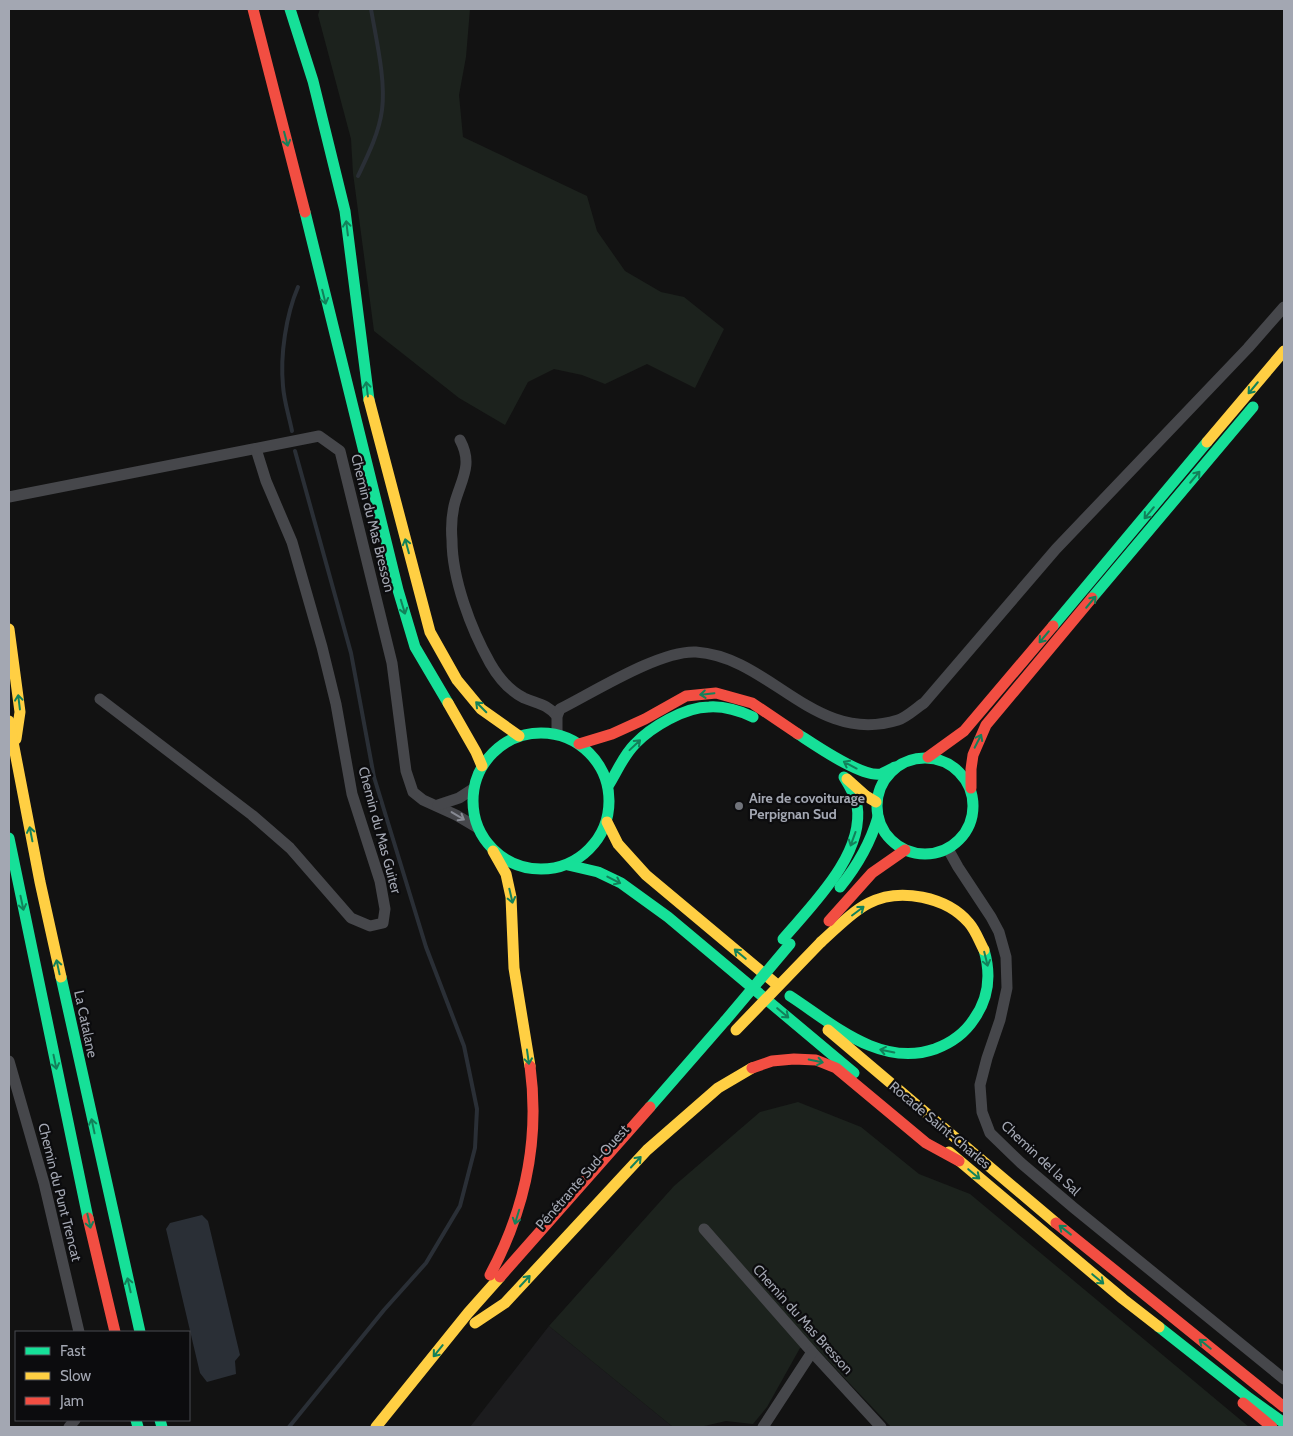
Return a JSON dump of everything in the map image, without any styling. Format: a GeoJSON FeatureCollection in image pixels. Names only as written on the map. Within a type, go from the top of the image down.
{"type":"FeatureCollection","features":[{"type":"Feature","properties":{"kind":"main road"},"geometry":{"type":"LineString","coordinates":[[247,9],[274,92]]}},
{"type":"Feature","properties":{"kind":"main road"},"geometry":{"type":"LineString","coordinates":[[253,9],[298,184],[358,433],[407,619],[416,647],[476,752],[482,766]]}},
{"type":"Feature","properties":{"kind":"main road"},"geometry":{"type":"LineString","coordinates":[[284,9],[313,81]]}},
{"type":"Feature","properties":{"kind":"main road"},"geometry":{"type":"LineString","coordinates":[[290,9],[313,81],[345,211],[369,400],[430,632],[456,680],[481,709],[506,729],[520,736]]}},
{"type":"Feature","properties":{"kind":"main road"},"geometry":{"type":"LineString","coordinates":[[928,757],[964,731],[1284,351]]}},
{"type":"Feature","properties":{"kind":"main road"},"geometry":{"type":"LineString","coordinates":[[895,767],[879,789],[876,802],[878,817],[888,837],[905,850],[919,854],[934,854],[948,849],[959,841],[968,829],[973,816],[974,802],[970,765],[974,746],[986,725],[1262,396]]}},
{"type":"Feature","properties":{"kind":"main road"},"geometry":{"type":"LineString","coordinates":[[9,629],[20,712],[15,751]]}},
{"type":"Feature","properties":{"kind":"main road"},"geometry":{"type":"LineString","coordinates":[[579,744],[612,734],[645,719],[686,696],[716,693],[752,703],[823,750],[865,773],[880,774],[905,761],[928,757],[954,766],[964,776],[971,788]]}},
{"type":"Feature","properties":{"kind":"main road"},"geometry":{"type":"LineString","coordinates":[[608,786],[628,752],[650,731],[673,717],[706,706],[743,712],[765,724],[844,777],[876,802]]}},
{"type":"Feature","properties":{"kind":"main road","name":"La Catalane"},"geometry":{"type":"LineString","coordinates":[[9,720],[40,882],[140,1331]]}},
{"type":"Feature","properties":{"kind":"main road"},"geometry":{"type":"LineString","coordinates":[[468,1313],[501,1256],[512,1231],[526,1178],[534,1115],[532,1085],[514,960],[513,903],[506,873],[478,828],[472,809],[473,789],[482,766],[492,753],[505,743],[520,736],[538,733],[557,734],[579,744],[598,762],[608,786],[610,804],[607,822],[598,840],[585,854],[568,865],[549,870],[528,869],[509,863],[493,851]]}},
{"type":"Feature","properties":{"kind":"main road"},"geometry":{"type":"LineString","coordinates":[[728,1026],[786,941],[838,872],[854,838],[858,823],[857,805],[844,777]]}},
{"type":"Feature","properties":{"kind":"main road"},"geometry":{"type":"LineString","coordinates":[[786,941],[835,894],[857,866],[869,846],[878,817]]}},
{"type":"Feature","properties":{"kind":"main road","name":"Rocade Saint-Charles"},"geometry":{"type":"LineString","coordinates":[[607,822],[618,844],[646,875],[1032,1204],[1284,1407]]}},
{"type":"Feature","properties":{"kind":"main road"},"geometry":{"type":"LineString","coordinates":[[9,838],[80,1185],[115,1331]]}},
{"type":"Feature","properties":{"kind":"main road","name":"Pénétrante Sud-Ouest"},"geometry":{"type":"LineString","coordinates":[[376,1427],[468,1313],[572,1194],[728,1026],[801,952],[872,873],[905,850]]}},
{"type":"Feature","properties":{"kind":"main road","name":"Rocade Saint-Charles"},"geometry":{"type":"LineString","coordinates":[[568,865],[598,872],[621,883],[668,917],[1123,1299],[1249,1398],[1284,1423]]}},
{"type":"Feature","properties":{"kind":"main road"},"geometry":{"type":"LineString","coordinates":[[728,1026],[840,924],[869,903],[894,896],[920,896],[944,904],[967,921],[982,944],[987,963],[989,985],[982,1007],[972,1024],[955,1040],[930,1051],[902,1054],[880,1050],[854,1038],[790,996]]}},
{"type":"Feature","properties":{"kind":"main road","name":"Pénétrante Sud-Ouest"},"geometry":{"type":"LineString","coordinates":[[728,1026],[706,1057],[472,1327],[505,1303],[647,1150],[718,1088],[748,1070],[772,1061],[816,1060],[836,1068],[926,1143],[959,1161]]}},
{"type":"Feature","properties":{"kind":"main road"},"geometry":{"type":"LineString","coordinates":[[706,1057],[718,1046]]}},
{"type":"Feature","properties":{"kind":"main road"},"geometry":{"type":"LineString","coordinates":[[1123,1299],[1178,1349],[1272,1427]]}},
{"type":"Feature","properties":{"kind":"main road"},"geometry":{"type":"LineString","coordinates":[[1229,1364],[1284,1403]]}},
{"type":"Feature","properties":{"kind":"street"},"geometry":{"type":"LineString","coordinates":[[557,734],[557,716],[560,709],[663,657],[694,652],[716,655],[740,663],[821,714],[858,724],[872,725],[900,720],[924,703],[1056,549],[1248,348],[1284,307]]}},
{"type":"Feature","properties":{"kind":"street","name":"Chemin du Mas Bresson"},"geometry":{"type":"LineString","coordinates":[[12,496],[319,436],[340,451],[392,663],[406,771],[414,792],[423,800],[478,828]]}},
{"type":"Feature","properties":{"kind":"street"},"geometry":{"type":"LineString","coordinates":[[460,440],[466,450],[467,468],[454,504],[452,540],[456,578],[473,626],[490,663],[505,684],[523,698],[550,708],[557,716]]}},
{"type":"Feature","properties":{"kind":"street","name":"Chemin du Mas Guiter"},"geometry":{"type":"LineString","coordinates":[[100,699],[252,815],[290,848],[351,918],[370,926],[383,923],[385,909],[380,881],[352,794],[336,704],[322,646],[292,542],[266,481],[256,448]]}},
{"type":"Feature","properties":{"kind":"street"},"geometry":{"type":"LineString","coordinates":[[438,806],[459,798],[473,789]]}},
{"type":"Feature","properties":{"kind":"street","name":"Chemin del la Sal"},"geometry":{"type":"LineString","coordinates":[[948,849],[991,917],[999,932],[1006,957],[1007,988],[1000,1020],[980,1086],[982,1112],[990,1133],[1021,1163],[1074,1208],[1284,1379]]}},
{"type":"Feature","properties":{"kind":"street","name":"Chemin du Punt Trencat"},"geometry":{"type":"LineString","coordinates":[[9,1061],[44,1184],[79,1331]]}},
{"type":"Feature","properties":{"kind":"street","name":"Chemin du Mas Bresson"},"geometry":{"type":"LineString","coordinates":[[704,1229],[881,1427]]}},
{"type":"Feature","properties":{"kind":"street"},"geometry":{"type":"LineString","coordinates":[[763,1427],[812,1352]]}},
{"type":"Feature","properties":{"kind":"shaded area"},"geometry":{"type":"Polygon","coordinates":[[[320,9],[470,9],[466,57],[459,95],[463,137],[587,196],[597,231],[625,271],[661,292],[684,297],[724,329],[695,388],[647,364],[605,384],[582,375],[554,369],[528,382],[505,425],[459,398],[374,331],[353,173],[351,139],[318,15],[320,9]]]}},
{"type":"Feature","properties":{"kind":"shaded area"},"geometry":{"type":"Polygon","coordinates":[[[798,1102],[861,1127],[919,1174],[970,1194],[1249,1427],[891,1427],[816,1348],[800,1348],[767,1407],[753,1424],[726,1421],[700,1427],[673,1427],[549,1326],[674,1186],[760,1112],[798,1102]]]}},
{"type":"Feature","properties":{"kind":"shaded area"},"geometry":{"type":"Polygon","coordinates":[[[202,1215],[208,1221],[240,1355],[235,1361],[236,1374],[207,1382],[200,1373],[166,1229],[170,1223],[202,1215]]]}},
{"type":"Feature","properties":{"kind":"shaded area"},"geometry":{"type":"Polygon","coordinates":[[[549,1326],[673,1427],[470,1427],[549,1326]]]}},
{"type":"Feature","properties":{"kind":"waterway"},"geometry":{"type":"LineString","coordinates":[[358,176],[376,135],[381,119],[383,98],[382,73],[371,9]]}},
{"type":"Feature","properties":{"kind":"waterway"},"geometry":{"type":"LineString","coordinates":[[292,431],[285,403],[282,361],[287,322],[298,287]]}},
{"type":"Feature","properties":{"kind":"waterway"},"geometry":{"type":"LineString","coordinates":[[289,1427],[384,1310],[426,1263],[460,1206],[475,1148],[477,1109],[464,1046],[426,947],[374,777],[351,653],[295,451]]}},
{"type":"Feature","properties":{"kind":"traffic: fast"},"geometry":{"type":"LineString","coordinates":[[290,9],[313,81],[345,211],[369,400]]}},
{"type":"Feature","properties":{"kind":"traffic: fast"},"geometry":{"type":"LineString","coordinates":[[305,212],[398,590],[415,647],[448,703]]}},
{"type":"Feature","properties":{"kind":"traffic: fast"},"geometry":{"type":"LineString","coordinates":[[1092,598],[1253,407]]}},
{"type":"Feature","properties":{"kind":"traffic: fast"},"geometry":{"type":"LineString","coordinates":[[1053,626],[1207,442]]}},
{"type":"Feature","properties":{"kind":"traffic: fast"},"geometry":{"type":"LineString","coordinates":[[608,786],[635,744],[650,731],[679,714],[700,708],[720,707],[732,709],[753,717]]}},
{"type":"Feature","properties":{"kind":"traffic: fast"},"geometry":{"type":"LineString","coordinates":[[541,733],[567,738],[579,744],[589,753],[598,763],[604,775],[609,801],[604,827],[598,839],[589,849],[579,858],[567,864],[541,869],[515,864],[503,858],[493,849],[484,839],[478,827],[473,801],[478,775],[484,763],[493,753],[503,744],[515,738],[541,733]]}},
{"type":"Feature","properties":{"kind":"traffic: fast"},"geometry":{"type":"LineString","coordinates":[[798,734],[839,760],[862,771],[881,774],[895,767]]}},
{"type":"Feature","properties":{"kind":"traffic: fast"},"geometry":{"type":"LineString","coordinates":[[916,758],[934,758],[952,766],[965,779],[973,797],[973,806],[970,825],[952,846],[934,854],[916,854],[898,846],[885,833],[877,815],[877,797],[885,779],[898,766],[916,758]]}},
{"type":"Feature","properties":{"kind":"traffic: fast"},"geometry":{"type":"LineString","coordinates":[[783,939],[834,878],[853,842],[857,823],[857,805],[844,777]]}},
{"type":"Feature","properties":{"kind":"traffic: fast"},"geometry":{"type":"LineString","coordinates":[[840,887],[863,854],[878,817]]}},
{"type":"Feature","properties":{"kind":"traffic: fast"},"geometry":{"type":"LineString","coordinates":[[9,838],[88,1218]]}},
{"type":"Feature","properties":{"kind":"traffic: fast"},"geometry":{"type":"LineString","coordinates":[[568,865],[598,872],[621,883],[668,917],[854,1073]]}},
{"type":"Feature","properties":{"kind":"traffic: fast"},"geometry":{"type":"LineString","coordinates":[[725,1021],[790,944]]}},
{"type":"Feature","properties":{"kind":"traffic: fast"},"geometry":{"type":"LineString","coordinates":[[790,996],[840,1030],[876,1048],[895,1053],[915,1053],[935,1049],[947,1044],[962,1033],[983,1003],[988,977],[984,950]]}},
{"type":"Feature","properties":{"kind":"traffic: fast"},"geometry":{"type":"LineString","coordinates":[[61,977],[140,1331]]}},
{"type":"Feature","properties":{"kind":"traffic: fast"},"geometry":{"type":"LineString","coordinates":[[650,1107],[725,1021]]}},
{"type":"Feature","properties":{"kind":"traffic: fast"},"geometry":{"type":"LineString","coordinates":[[1159,1327],[1284,1423]]}},
{"type":"Feature","properties":{"kind":"traffic: fast"},"geometry":{"type":"LineString","coordinates":[[136,1421],[138,1427]]}},
{"type":"Feature","properties":{"kind":"traffic: fast"},"geometry":{"type":"LineString","coordinates":[[160,1421],[162,1427]]}},
{"type":"Feature","properties":{"kind":"traffic: slow"},"geometry":{"type":"LineString","coordinates":[[1207,442],[1284,351]]}},
{"type":"Feature","properties":{"kind":"traffic: slow"},"geometry":{"type":"LineString","coordinates":[[369,400],[430,632],[457,680],[481,709],[519,736]]}},
{"type":"Feature","properties":{"kind":"traffic: slow"},"geometry":{"type":"LineString","coordinates":[[9,629],[20,712],[16,739]]}},
{"type":"Feature","properties":{"kind":"traffic: slow"},"geometry":{"type":"LineString","coordinates":[[448,703],[482,766]]}},
{"type":"Feature","properties":{"kind":"traffic: slow"},"geometry":{"type":"LineString","coordinates":[[9,721],[40,882],[61,977]]}},
{"type":"Feature","properties":{"kind":"traffic: slow"},"geometry":{"type":"LineString","coordinates":[[847,779],[866,796],[876,802]]}},
{"type":"Feature","properties":{"kind":"traffic: slow"},"geometry":{"type":"LineString","coordinates":[[607,822],[618,844],[646,875],[775,983]]}},
{"type":"Feature","properties":{"kind":"traffic: slow"},"geometry":{"type":"LineString","coordinates":[[493,851],[506,874],[511,897],[514,968],[530,1066]]}},
{"type":"Feature","properties":{"kind":"traffic: slow"},"geometry":{"type":"LineString","coordinates":[[821,942],[850,916],[869,903],[881,898],[908,895],[936,901],[960,914],[976,933],[984,950]]}},
{"type":"Feature","properties":{"kind":"traffic: slow"},"geometry":{"type":"LineString","coordinates":[[736,1030],[821,942]]}},
{"type":"Feature","properties":{"kind":"traffic: slow"},"geometry":{"type":"LineString","coordinates":[[828,1030],[1056,1223]]}},
{"type":"Feature","properties":{"kind":"traffic: slow"},"geometry":{"type":"LineString","coordinates":[[475,1323],[505,1303],[647,1150],[718,1088],[752,1068]]}},
{"type":"Feature","properties":{"kind":"traffic: slow"},"geometry":{"type":"LineString","coordinates":[[949,1152],[1123,1299],[1159,1327]]}},
{"type":"Feature","properties":{"kind":"traffic: slow"},"geometry":{"type":"LineString","coordinates":[[376,1427],[468,1313],[500,1277]]}},
{"type":"Feature","properties":{"kind":"traffic: jam"},"geometry":{"type":"LineString","coordinates":[[253,9],[305,212]]}},
{"type":"Feature","properties":{"kind":"traffic: jam"},"geometry":{"type":"LineString","coordinates":[[971,788],[973,755],[986,725],[1092,598]]}},
{"type":"Feature","properties":{"kind":"traffic: jam"},"geometry":{"type":"LineString","coordinates":[[928,757],[964,731],[1053,626]]}},
{"type":"Feature","properties":{"kind":"traffic: jam"},"geometry":{"type":"LineString","coordinates":[[579,744],[612,734],[645,719],[686,696],[716,693],[752,703],[798,734]]}},
{"type":"Feature","properties":{"kind":"traffic: jam"},"geometry":{"type":"LineString","coordinates":[[829,921],[872,873],[905,850]]}},
{"type":"Feature","properties":{"kind":"traffic: jam"},"geometry":{"type":"LineString","coordinates":[[752,1068],[772,1061],[794,1059],[816,1060],[836,1068],[926,1143],[959,1161]]}},
{"type":"Feature","properties":{"kind":"traffic: jam"},"geometry":{"type":"LineString","coordinates":[[490,1275],[512,1225],[521,1200],[527,1174],[533,1121],[530,1066]]}},
{"type":"Feature","properties":{"kind":"traffic: jam"},"geometry":{"type":"LineString","coordinates":[[500,1277],[650,1107]]}},
{"type":"Feature","properties":{"kind":"traffic: jam"},"geometry":{"type":"LineString","coordinates":[[88,1218],[115,1331]]}},
{"type":"Feature","properties":{"kind":"traffic: jam"},"geometry":{"type":"LineString","coordinates":[[1056,1223],[1284,1407]]}},
{"type":"Feature","properties":{"kind":"traffic: jam"},"geometry":{"type":"LineString","coordinates":[[1243,1403],[1272,1427]]}},
{"type":"Feature","properties":{"kind":"place","name":"Aire de covoiturage Perpignan Sud"},"geometry":{"type":"Point","coordinates":[739,806]}}]}
